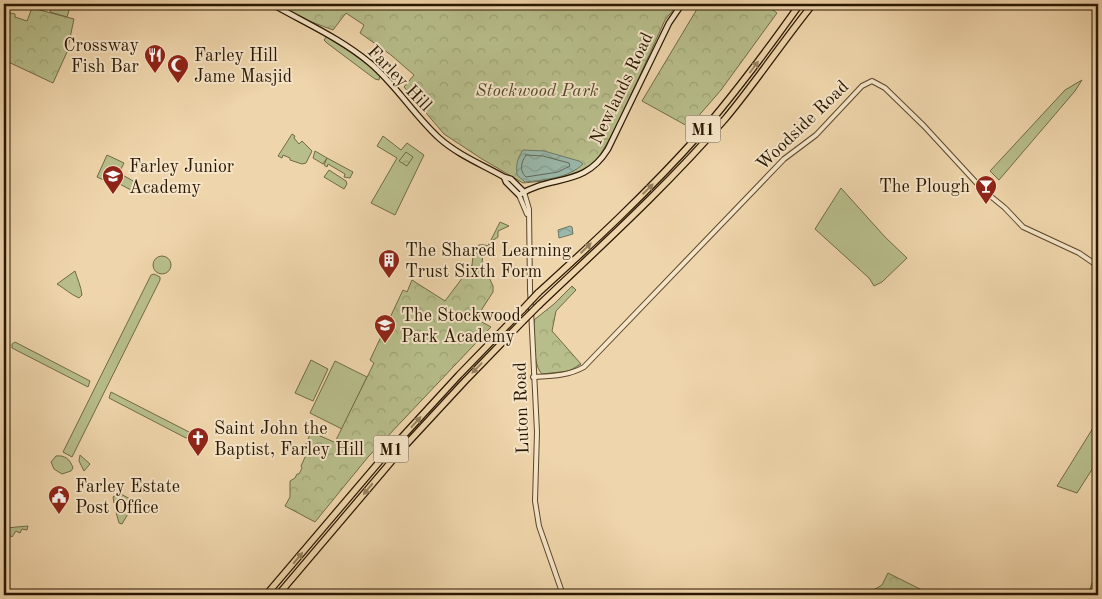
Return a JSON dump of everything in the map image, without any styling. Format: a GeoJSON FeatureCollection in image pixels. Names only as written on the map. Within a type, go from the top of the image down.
{"type":"FeatureCollection","features":[{"type":"Feature","properties":{"kind":"highway","name":"M1"},"geometry":{"type":"LineString","coordinates":[[266,595],[380,461],[458,375],[538,294],[652,185],[698,136],[741,84],[800,4]]}},
{"type":"Feature","properties":{"kind":"highway","name":"M1"},"geometry":{"type":"LineString","coordinates":[[278,595],[401,451],[465,381],[539,305],[656,193],[724,120],[766,68],[813,4]]}},
{"type":"Feature","properties":{"kind":"main road","name":"Farley Hill"},"geometry":{"type":"LineString","coordinates":[[272,4],[325,32],[358,53],[385,77],[441,140],[504,177],[511,179],[517,184],[522,194]]}},
{"type":"Feature","properties":{"kind":"main road","name":"Newlands Road"},"geometry":{"type":"LineString","coordinates":[[522,194],[534,186],[577,176],[599,162],[608,149],[669,23],[682,4]]}},
{"type":"Feature","properties":{"kind":"main road","name":"Farley Hill"},"geometry":{"type":"LineString","coordinates":[[504,177],[506,182],[522,194]]}},
{"type":"Feature","properties":{"kind":"main road"},"geometry":{"type":"LineString","coordinates":[[517,184],[534,186]]}},
{"type":"Feature","properties":{"kind":"street","name":"Woodside Road"},"geometry":{"type":"LineString","coordinates":[[533,377],[562,376],[584,367],[784,159],[816,136],[862,86],[872,81],[885,88],[919,120],[983,190],[1005,208],[1023,227],[1079,253],[1098,266]]}},
{"type":"Feature","properties":{"kind":"street","name":"Luton Road"},"geometry":{"type":"LineString","coordinates":[[522,194],[528,216],[533,377],[537,432],[535,501],[539,526],[563,595]]}},
{"type":"Feature","properties":{"kind":"green space"},"geometry":{"type":"Polygon","coordinates":[[[53,4],[71,4],[67,17],[50,12],[53,4]]]}},
{"type":"Feature","properties":{"kind":"green space","name":"Stockwood Park"},"geometry":{"type":"Polygon","coordinates":[[[277,4],[678,4],[665,20],[616,128],[594,165],[563,179],[523,183],[444,134],[404,87],[414,75],[391,55],[360,33],[364,25],[346,13],[333,30],[301,18],[277,4]]]}},
{"type":"Feature","properties":{"kind":"green space"},"geometry":{"type":"Polygon","coordinates":[[[700,4],[765,4],[777,13],[721,90],[689,127],[642,101],[700,4]]]}},
{"type":"Feature","properties":{"kind":"green space"},"geometry":{"type":"Polygon","coordinates":[[[32,8],[74,19],[67,52],[53,83],[4,60],[4,18],[6,12],[15,14],[15,17],[27,21],[32,8]]]}},
{"type":"Feature","properties":{"kind":"green space"},"geometry":{"type":"Polygon","coordinates":[[[327,36],[364,61],[380,76],[379,80],[375,79],[327,43],[324,40],[327,36]]]}},
{"type":"Feature","properties":{"kind":"green space"},"geometry":{"type":"Polygon","coordinates":[[[1082,80],[1075,91],[999,180],[990,171],[1065,90],[1082,80]]]}},
{"type":"Feature","properties":{"kind":"green space"},"geometry":{"type":"Polygon","coordinates":[[[292,134],[299,144],[302,141],[312,151],[306,163],[302,164],[290,160],[290,158],[283,155],[282,158],[278,156],[292,134]]]}},
{"type":"Feature","properties":{"kind":"green space"},"geometry":{"type":"Polygon","coordinates":[[[383,136],[401,150],[407,143],[424,155],[395,215],[371,203],[397,158],[377,146],[383,136]]]}},
{"type":"Feature","properties":{"kind":"green space"},"geometry":{"type":"Polygon","coordinates":[[[315,151],[327,158],[323,164],[313,158],[315,151]]]}},
{"type":"Feature","properties":{"kind":"green space"},"geometry":{"type":"Polygon","coordinates":[[[406,152],[413,157],[407,166],[399,161],[406,152]]]}},
{"type":"Feature","properties":{"kind":"green space"},"geometry":{"type":"Polygon","coordinates":[[[107,155],[124,163],[119,173],[135,182],[131,190],[116,182],[114,185],[97,177],[107,155]]]}},
{"type":"Feature","properties":{"kind":"green space"},"geometry":{"type":"Polygon","coordinates":[[[327,158],[353,172],[350,178],[344,177],[345,174],[328,164],[327,167],[324,165],[327,158]]]}},
{"type":"Feature","properties":{"kind":"green space"},"geometry":{"type":"Polygon","coordinates":[[[329,170],[346,181],[347,184],[344,189],[324,177],[329,170]]]}},
{"type":"Feature","properties":{"kind":"green space"},"geometry":{"type":"Polygon","coordinates":[[[841,188],[885,237],[907,258],[882,282],[874,286],[869,278],[815,229],[841,188]]]}},
{"type":"Feature","properties":{"kind":"green space"},"geometry":{"type":"Polygon","coordinates":[[[500,222],[509,226],[498,231],[498,237],[492,241],[483,255],[482,262],[493,286],[493,292],[482,309],[478,320],[491,327],[368,457],[315,522],[285,506],[290,497],[290,481],[299,474],[302,468],[301,466],[306,455],[302,453],[311,432],[357,452],[336,440],[374,363],[370,360],[403,290],[407,292],[412,280],[445,301],[472,265],[474,248],[481,245],[488,246],[500,222]]]}},
{"type":"Feature","properties":{"kind":"green space"},"geometry":{"type":"Polygon","coordinates":[[[162,256],[168,259],[171,265],[168,271],[162,274],[156,271],[153,265],[156,259],[162,256]]]}},
{"type":"Feature","properties":{"kind":"green space"},"geometry":{"type":"Polygon","coordinates":[[[75,271],[82,295],[79,298],[57,284],[75,271]]]}},
{"type":"Feature","properties":{"kind":"green space"},"geometry":{"type":"Polygon","coordinates":[[[154,274],[160,277],[160,280],[72,457],[63,452],[151,275],[154,274]]]}},
{"type":"Feature","properties":{"kind":"green space"},"geometry":{"type":"Polygon","coordinates":[[[572,286],[576,290],[556,311],[552,331],[581,364],[569,371],[542,374],[535,357],[534,320],[572,286]]]}},
{"type":"Feature","properties":{"kind":"green space"},"geometry":{"type":"Polygon","coordinates":[[[15,342],[90,381],[88,387],[12,348],[12,344],[15,342]]]}},
{"type":"Feature","properties":{"kind":"green space"},"geometry":{"type":"Polygon","coordinates":[[[311,360],[328,369],[313,401],[295,393],[311,360]]]}},
{"type":"Feature","properties":{"kind":"green space"},"geometry":{"type":"Polygon","coordinates":[[[335,361],[367,377],[342,429],[310,413],[335,361]]]}},
{"type":"Feature","properties":{"kind":"green space"},"geometry":{"type":"Polygon","coordinates":[[[111,392],[189,432],[190,436],[186,438],[109,398],[111,392]]]}},
{"type":"Feature","properties":{"kind":"green space"},"geometry":{"type":"Polygon","coordinates":[[[1098,420],[1098,460],[1077,493],[1057,486],[1098,420]]]}},
{"type":"Feature","properties":{"kind":"green space"},"geometry":{"type":"Polygon","coordinates":[[[80,455],[90,464],[84,471],[79,461],[80,455]]]}},
{"type":"Feature","properties":{"kind":"green space"},"geometry":{"type":"Polygon","coordinates":[[[56,456],[62,456],[69,460],[73,468],[71,471],[62,474],[54,469],[51,462],[56,456]]]}},
{"type":"Feature","properties":{"kind":"green space"},"geometry":{"type":"Polygon","coordinates":[[[119,493],[132,500],[114,503],[113,497],[119,493]]]}},
{"type":"Feature","properties":{"kind":"green space"},"geometry":{"type":"Polygon","coordinates":[[[132,507],[122,524],[119,523],[116,512],[132,507]]]}},
{"type":"Feature","properties":{"kind":"green space"},"geometry":{"type":"Polygon","coordinates":[[[28,526],[27,530],[22,529],[20,533],[16,531],[12,537],[6,533],[6,528],[28,526]]]}},
{"type":"Feature","properties":{"kind":"green space"},"geometry":{"type":"Polygon","coordinates":[[[888,573],[932,595],[865,595],[882,585],[888,573]]]}},
{"type":"Feature","properties":{"kind":"green space"},"geometry":{"type":"Polygon","coordinates":[[[1098,574],[1098,595],[1088,595],[1092,583],[1098,574]]]}},
{"type":"Feature","properties":{"kind":"water"},"geometry":{"type":"Polygon","coordinates":[[[523,150],[544,151],[579,161],[583,164],[564,175],[525,182],[517,175],[518,159],[523,150]]]}},
{"type":"Feature","properties":{"kind":"water"},"geometry":{"type":"Polygon","coordinates":[[[572,227],[573,234],[559,238],[558,230],[572,227]]]}},
{"type":"Feature","properties":{"kind":"place","name":"Crossway Fish Bar"},"geometry":{"type":"Point","coordinates":[155,74]}},
{"type":"Feature","properties":{"kind":"place","name":"Farley Hill Jame Masjid"},"geometry":{"type":"Point","coordinates":[178,84]}},
{"type":"Feature","properties":{"kind":"place","name":"Farley Junior Academy"},"geometry":{"type":"Point","coordinates":[113,195]}},
{"type":"Feature","properties":{"kind":"place","name":"The Plough"},"geometry":{"type":"Point","coordinates":[986,205]}},
{"type":"Feature","properties":{"kind":"place","name":"The Shared Learning Trust Sixth Form"},"geometry":{"type":"Point","coordinates":[389,279]}},
{"type":"Feature","properties":{"kind":"place","name":"The Stockwood Park Academy"},"geometry":{"type":"Point","coordinates":[385,344]}},
{"type":"Feature","properties":{"kind":"place","name":"Saint John the Baptist, Farley Hill"},"geometry":{"type":"Point","coordinates":[198,457]}},
{"type":"Feature","properties":{"kind":"place","name":"Farley Estate Post Office"},"geometry":{"type":"Point","coordinates":[59,515]}}]}
